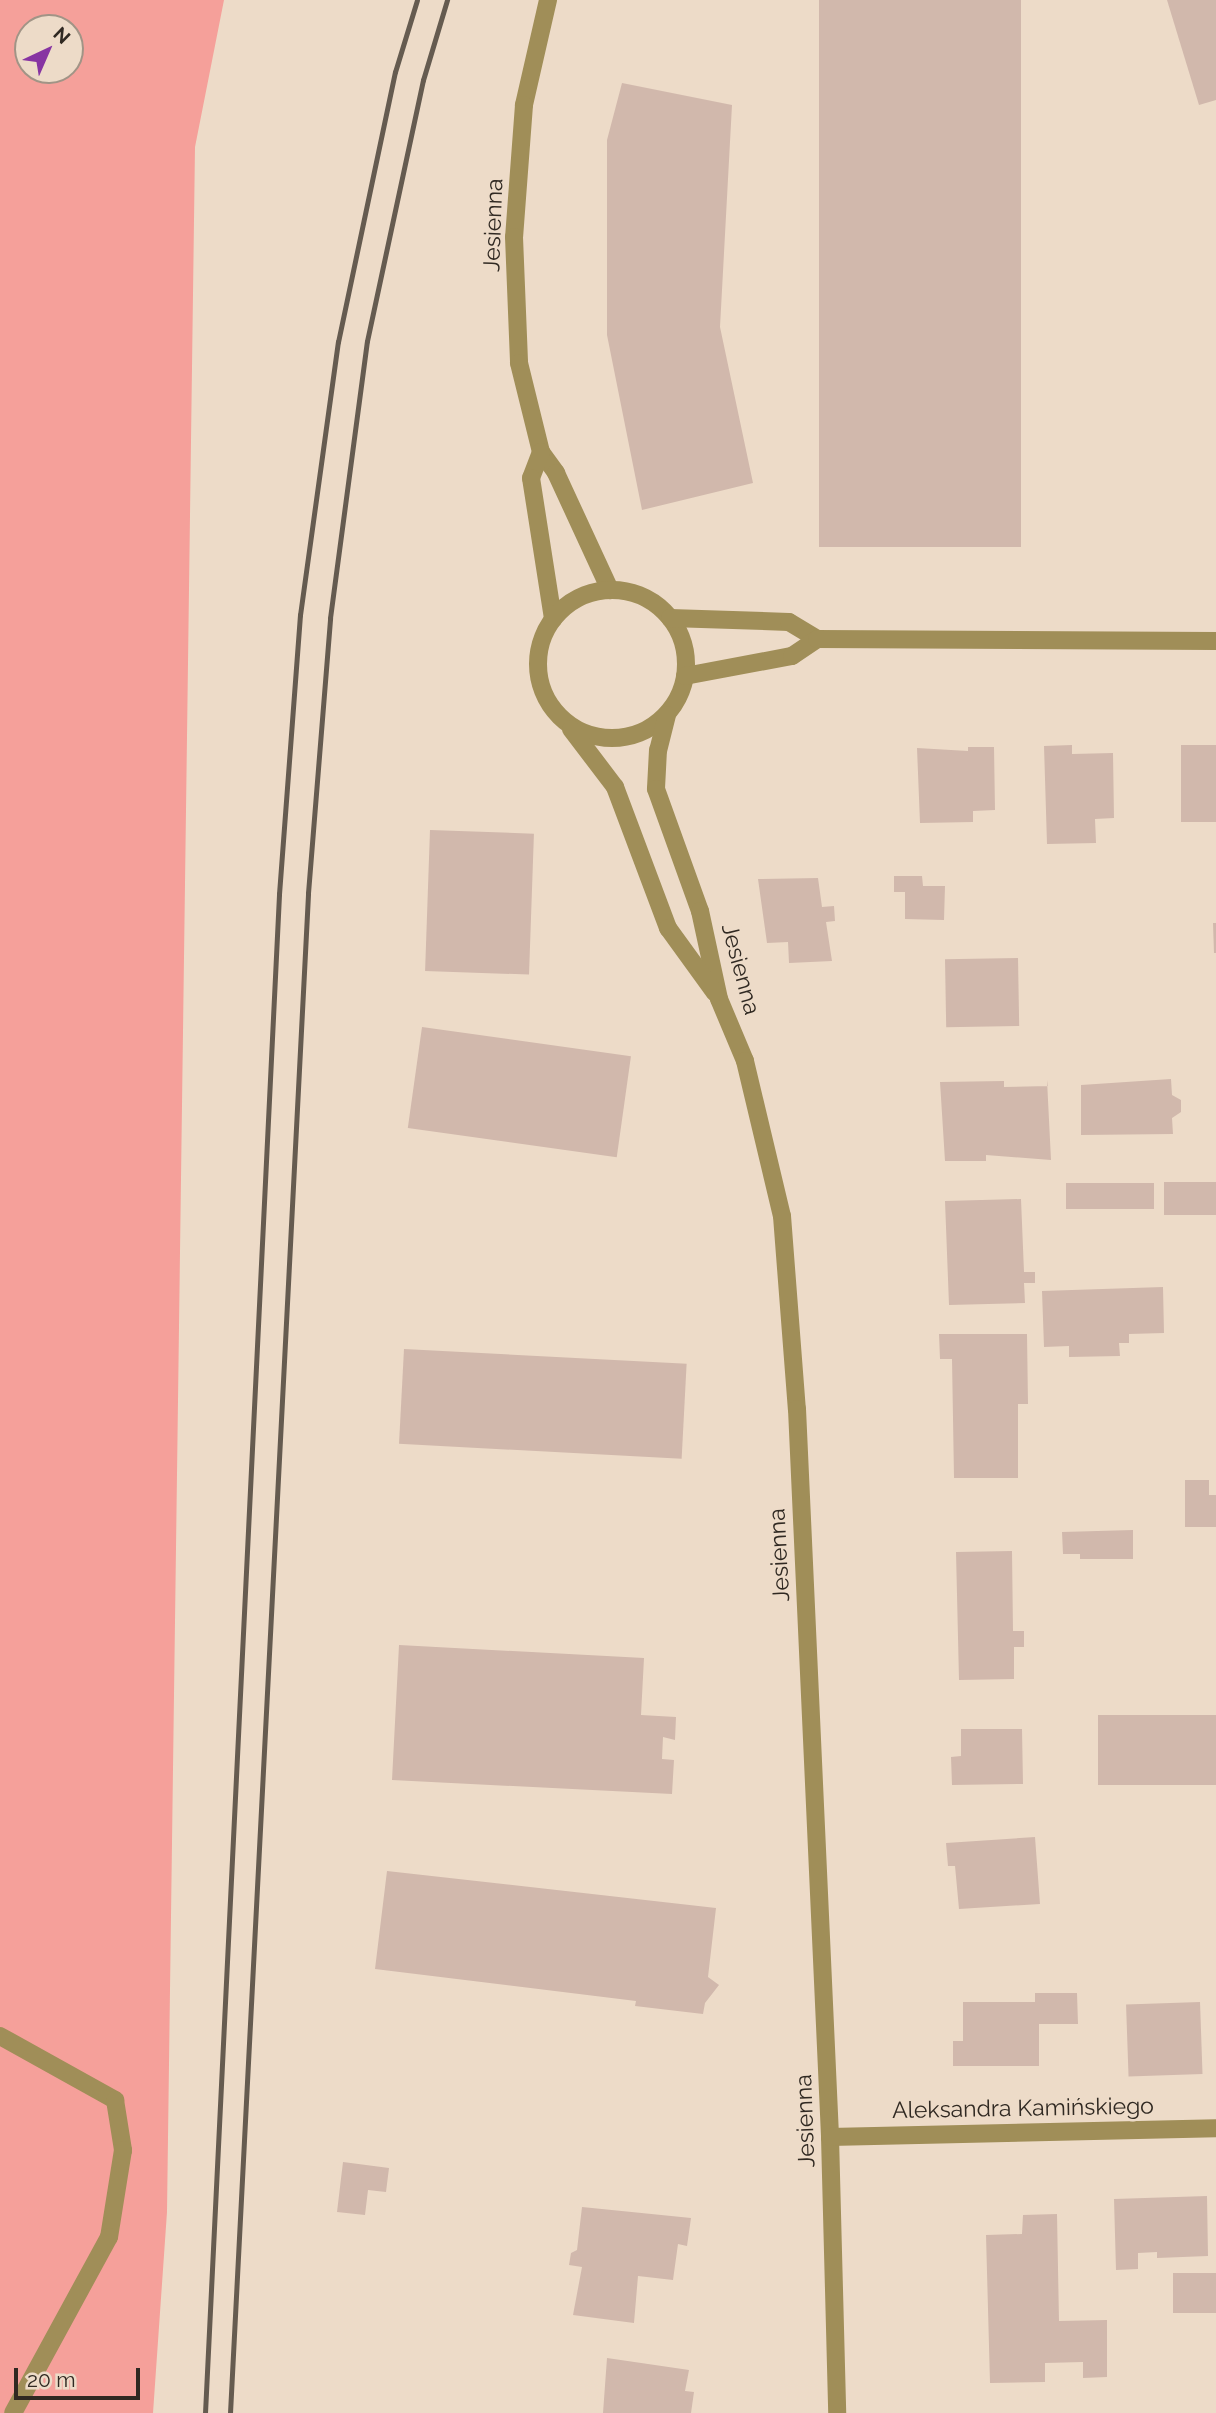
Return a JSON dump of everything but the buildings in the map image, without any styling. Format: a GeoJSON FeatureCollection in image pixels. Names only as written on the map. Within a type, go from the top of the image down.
{"type":"FeatureCollection","features":[{"type":"Feature","properties":{"kind":"street","name":"Jesienna"},"geometry":{"type":"LineString","coordinates":[[548,0],[524,106],[514,237],[519,363],[541,452],[556,473],[610,590]]}},
{"type":"Feature","properties":{"kind":"street","name":"Jesienna"},"geometry":{"type":"LineString","coordinates":[[541,452],[531,478],[553,619]]}},
{"type":"Feature","properties":{"kind":"street"},"geometry":{"type":"LineString","coordinates":[[567,724],[609,739],[651,728],[667,715],[685,677],[680,635],[670,618],[639,595],[610,590],[582,596],[553,619],[540,644],[537,667],[551,709],[567,724],[615,787],[668,928],[719,999]]}},
{"type":"Feature","properties":{"kind":"street"},"geometry":{"type":"LineString","coordinates":[[670,618],[789,622],[817,639],[1216,640]]}},
{"type":"Feature","properties":{"kind":"street"},"geometry":{"type":"LineString","coordinates":[[685,677],[792,656],[817,639]]}},
{"type":"Feature","properties":{"kind":"street","name":"Jesienna"},"geometry":{"type":"LineString","coordinates":[[667,715],[658,750],[656,789],[700,911],[719,999],[744,1061],[782,1216],[797,1409],[830,2137],[837,2413]]}},
{"type":"Feature","properties":{"kind":"street"},"geometry":{"type":"LineString","coordinates":[[0,2036],[115,2100],[123,2150],[109,2237],[13,2413]]}},
{"type":"Feature","properties":{"kind":"street","name":"Aleksandra Kamińskiego"},"geometry":{"type":"LineString","coordinates":[[830,2137],[1216,2128]]}},
{"type":"Feature","properties":{"kind":"shaded area"},"geometry":{"type":"Polygon","coordinates":[[[0,0],[224,0],[195,147],[167,2212],[153,2413],[0,2413],[0,0]]]}},
{"type":"Feature","properties":{"kind":"railway"},"geometry":{"type":"LineString","coordinates":[[205,2413],[279,894],[300,615],[338,342],[395,72],[417,0]]}},
{"type":"Feature","properties":{"kind":"railway"},"geometry":{"type":"LineString","coordinates":[[230,2413],[308,893],[330,618],[367,341],[423,80],[447,0]]}}]}
